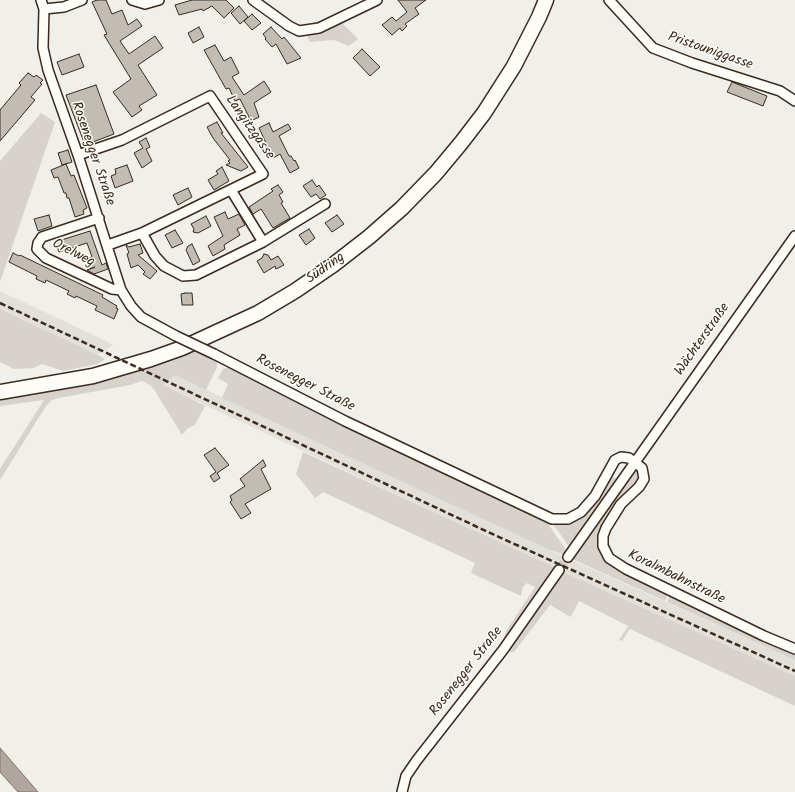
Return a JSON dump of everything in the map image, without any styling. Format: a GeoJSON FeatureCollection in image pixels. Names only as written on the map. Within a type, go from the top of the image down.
{"type":"FeatureCollection","features":[{"type":"Feature","properties":{"kind":"main road","name":"Südring"},"geometry":{"type":"LineString","coordinates":[[0,392],[93,376],[182,348],[258,313],[296,291],[333,265],[369,237],[402,208],[436,173],[461,143],[484,113],[514,66],[546,0]]}},
{"type":"Feature","properties":{"kind":"street"},"geometry":{"type":"LineString","coordinates":[[42,4],[64,7],[82,0]]}},
{"type":"Feature","properties":{"kind":"street"},"geometry":{"type":"LineString","coordinates":[[132,0],[145,4],[159,0]]}},
{"type":"Feature","properties":{"kind":"street"},"geometry":{"type":"LineString","coordinates":[[253,0],[289,26],[299,31],[319,28],[377,0]]}},
{"type":"Feature","properties":{"kind":"street","name":"Pristouniggasse"},"geometry":{"type":"LineString","coordinates":[[609,0],[653,48],[692,63],[780,91],[795,101]]}},
{"type":"Feature","properties":{"kind":"street","name":"Rosenegger Straße"},"geometry":{"type":"LineString","coordinates":[[42,4],[43,48],[48,70],[108,245],[121,290],[131,306],[142,317],[176,336],[412,454],[552,519],[568,519],[581,512],[595,496],[613,463],[618,458],[625,457],[635,461]]}},
{"type":"Feature","properties":{"kind":"street","name":"Langitzgasse"},"geometry":{"type":"LineString","coordinates":[[78,155],[122,140],[210,96],[263,174],[142,233],[108,245]]}},
{"type":"Feature","properties":{"kind":"street"},"geometry":{"type":"LineString","coordinates":[[231,190],[263,242]]}},
{"type":"Feature","properties":{"kind":"street"},"geometry":{"type":"LineString","coordinates":[[142,233],[164,266],[183,276],[196,275],[263,242],[325,204]]}},
{"type":"Feature","properties":{"kind":"street","name":"Orelweg"},"geometry":{"type":"LineString","coordinates":[[99,218],[42,237],[38,243],[37,249],[46,258],[112,289],[121,290]]}},
{"type":"Feature","properties":{"kind":"street","name":"Wächterstraße"},"geometry":{"type":"LineString","coordinates":[[635,461],[795,236]]}},
{"type":"Feature","properties":{"kind":"street"},"geometry":{"type":"LineString","coordinates":[[568,557],[635,461]]}},
{"type":"Feature","properties":{"kind":"street","name":"Koralmbahnstraße"},"geometry":{"type":"LineString","coordinates":[[635,461],[642,468],[644,479],[639,487],[621,504],[606,528],[603,536],[603,546],[609,558],[618,565],[741,625],[795,649]]}},
{"type":"Feature","properties":{"kind":"street","name":"Rosenegger Straße"},"geometry":{"type":"LineString","coordinates":[[402,792],[406,776],[417,760],[503,650],[559,570]]}},
{"type":"Feature","properties":{"kind":"shaded area"},"geometry":{"type":"Polygon","coordinates":[[[342,23],[358,39],[349,46],[334,40],[310,42],[307,36],[329,30],[342,23]]]}},
{"type":"Feature","properties":{"kind":"shaded area"},"geometry":{"type":"Polygon","coordinates":[[[41,113],[55,122],[0,282],[0,161],[41,113]]]}},
{"type":"Feature","properties":{"kind":"shaded area"},"geometry":{"type":"Polygon","coordinates":[[[0,291],[113,345],[98,355],[0,309],[0,291]]]}},
{"type":"Feature","properties":{"kind":"shaded area"},"geometry":{"type":"Polygon","coordinates":[[[0,309],[105,359],[97,364],[63,371],[42,364],[34,368],[14,369],[0,362],[0,309]]]}},
{"type":"Feature","properties":{"kind":"shaded area"},"geometry":{"type":"Polygon","coordinates":[[[196,349],[217,361],[217,367],[206,390],[175,375],[163,385],[205,406],[195,425],[188,428],[182,435],[155,391],[150,385],[142,381],[130,385],[59,398],[52,400],[46,406],[0,480],[0,469],[44,400],[0,406],[0,397],[81,385],[196,349]]]}},
{"type":"Feature","properties":{"kind":"shaded area"},"geometry":{"type":"Polygon","coordinates":[[[229,367],[235,368],[543,520],[548,524],[567,551],[564,555],[545,548],[222,398],[228,384],[218,378],[223,369],[229,367]]]}},
{"type":"Feature","properties":{"kind":"shaded area"},"geometry":{"type":"Polygon","coordinates":[[[175,375],[525,539],[795,660],[795,676],[563,572],[162,385],[175,375]]]}},
{"type":"Feature","properties":{"kind":"shaded area"},"geometry":{"type":"Polygon","coordinates":[[[303,452],[556,568],[505,641],[504,638],[506,631],[535,587],[527,583],[523,587],[521,596],[471,573],[475,563],[323,492],[315,498],[296,474],[303,452]]]}},
{"type":"Feature","properties":{"kind":"shaded area"},"geometry":{"type":"Polygon","coordinates":[[[637,469],[642,474],[600,548],[668,594],[665,601],[572,559],[637,469]]]}},
{"type":"Feature","properties":{"kind":"shaded area"},"geometry":{"type":"Polygon","coordinates":[[[612,477],[616,478],[616,482],[570,548],[553,524],[566,523],[579,518],[612,477]]]}},
{"type":"Feature","properties":{"kind":"shaded area"},"geometry":{"type":"Polygon","coordinates":[[[563,572],[795,676],[795,706],[630,629],[622,641],[619,640],[628,626],[579,601],[571,617],[550,605],[514,652],[510,652],[508,650],[563,572]]]}},
{"type":"Feature","properties":{"kind":"shaded area"},"geometry":{"type":"Polygon","coordinates":[[[670,595],[795,651],[795,660],[667,602],[670,595]]]}},
{"type":"Feature","properties":{"kind":"shaded area"},"geometry":{"type":"Polygon","coordinates":[[[0,748],[38,792],[18,792],[0,772],[0,748]]]}},
{"type":"Feature","properties":{"kind":"building"},"geometry":{"type":"Polygon","coordinates":[[[97,0],[106,0],[112,14],[122,10],[128,25],[137,19],[142,26],[120,41],[129,54],[155,36],[163,48],[138,65],[157,95],[139,106],[142,110],[132,117],[113,92],[131,79],[104,35],[107,34],[92,2],[97,0]]]}},
{"type":"Feature","properties":{"kind":"building"},"geometry":{"type":"Polygon","coordinates":[[[192,0],[226,0],[234,8],[224,18],[212,6],[203,11],[202,9],[179,15],[175,5],[192,0]]]}},
{"type":"Feature","properties":{"kind":"building"},"geometry":{"type":"Polygon","coordinates":[[[398,0],[426,0],[415,8],[419,14],[405,24],[407,26],[402,31],[400,28],[392,35],[382,25],[392,17],[396,21],[407,12],[398,0]]]}},
{"type":"Feature","properties":{"kind":"building"},"geometry":{"type":"Polygon","coordinates":[[[239,6],[248,17],[240,24],[231,13],[239,6]]]}},
{"type":"Feature","properties":{"kind":"building"},"geometry":{"type":"Polygon","coordinates":[[[252,14],[261,23],[252,30],[244,21],[252,14]]]}},
{"type":"Feature","properties":{"kind":"building"},"geometry":{"type":"Polygon","coordinates":[[[199,27],[204,37],[193,43],[188,33],[199,27]]]}},
{"type":"Feature","properties":{"kind":"building"},"geometry":{"type":"Polygon","coordinates":[[[271,27],[282,39],[284,37],[301,58],[287,64],[276,44],[272,47],[265,39],[266,38],[263,34],[271,27]]]}},
{"type":"Feature","properties":{"kind":"building"},"geometry":{"type":"Polygon","coordinates":[[[215,45],[224,61],[231,57],[239,73],[232,77],[244,95],[264,81],[271,92],[254,103],[259,117],[251,121],[240,99],[235,101],[229,88],[226,89],[204,50],[215,45]]]}},
{"type":"Feature","properties":{"kind":"building"},"geometry":{"type":"Polygon","coordinates":[[[362,49],[380,67],[370,76],[353,58],[362,49]]]}},
{"type":"Feature","properties":{"kind":"building"},"geometry":{"type":"Polygon","coordinates":[[[79,54],[84,67],[62,75],[57,62],[79,54]]]}},
{"type":"Feature","properties":{"kind":"building"},"geometry":{"type":"Polygon","coordinates":[[[28,73],[34,77],[36,75],[43,80],[40,83],[42,84],[31,97],[35,100],[0,141],[0,110],[21,85],[19,83],[28,73]]]}},
{"type":"Feature","properties":{"kind":"building"},"geometry":{"type":"Polygon","coordinates":[[[732,82],[767,96],[763,106],[727,92],[732,82]]]}},
{"type":"Feature","properties":{"kind":"building"},"geometry":{"type":"Polygon","coordinates":[[[96,85],[114,134],[85,145],[66,95],[96,85]]]}},
{"type":"Feature","properties":{"kind":"building"},"geometry":{"type":"Polygon","coordinates":[[[217,122],[223,133],[221,133],[248,167],[241,171],[226,165],[230,163],[228,161],[230,160],[213,138],[207,127],[217,122]]]}},
{"type":"Feature","properties":{"kind":"building"},"geometry":{"type":"Polygon","coordinates":[[[269,123],[273,132],[288,124],[291,129],[279,136],[289,156],[291,156],[294,161],[295,160],[299,168],[290,173],[280,154],[273,158],[259,128],[269,123]]]}},
{"type":"Feature","properties":{"kind":"building"},"geometry":{"type":"Polygon","coordinates":[[[146,138],[150,147],[146,149],[152,161],[142,168],[134,153],[143,148],[139,142],[146,138]]]}},
{"type":"Feature","properties":{"kind":"building"},"geometry":{"type":"Polygon","coordinates":[[[68,150],[72,162],[62,165],[58,153],[68,150]]]}},
{"type":"Feature","properties":{"kind":"building"},"geometry":{"type":"Polygon","coordinates":[[[66,164],[71,176],[74,175],[87,208],[83,210],[84,214],[75,217],[69,198],[67,198],[66,193],[64,193],[58,177],[54,178],[51,170],[66,164]]]}},
{"type":"Feature","properties":{"kind":"building"},"geometry":{"type":"Polygon","coordinates":[[[127,165],[133,181],[115,188],[111,176],[116,174],[115,169],[127,165]]]}},
{"type":"Feature","properties":{"kind":"building"},"geometry":{"type":"Polygon","coordinates":[[[222,167],[229,181],[214,190],[208,180],[218,174],[216,171],[222,167]]]}},
{"type":"Feature","properties":{"kind":"building"},"geometry":{"type":"Polygon","coordinates":[[[312,180],[317,187],[319,185],[326,195],[320,199],[316,194],[311,197],[303,186],[312,180]]]}},
{"type":"Feature","properties":{"kind":"building"},"geometry":{"type":"Polygon","coordinates":[[[278,185],[283,192],[279,195],[283,202],[281,203],[290,218],[273,228],[261,209],[253,214],[249,207],[273,191],[271,189],[278,185]]]}},
{"type":"Feature","properties":{"kind":"building"},"geometry":{"type":"Polygon","coordinates":[[[188,188],[192,197],[178,205],[173,195],[188,188]]]}},
{"type":"Feature","properties":{"kind":"building"},"geometry":{"type":"Polygon","coordinates":[[[225,212],[228,219],[239,214],[245,225],[237,229],[240,235],[224,245],[225,249],[213,256],[208,246],[223,236],[214,217],[225,212]]]}},
{"type":"Feature","properties":{"kind":"building"},"geometry":{"type":"Polygon","coordinates":[[[49,215],[52,226],[38,231],[34,219],[49,215]]]}},
{"type":"Feature","properties":{"kind":"building"},"geometry":{"type":"Polygon","coordinates":[[[337,215],[344,224],[332,232],[325,223],[337,215]]]}},
{"type":"Feature","properties":{"kind":"building"},"geometry":{"type":"Polygon","coordinates":[[[206,216],[211,226],[198,233],[193,232],[194,229],[191,224],[206,216]]]}},
{"type":"Feature","properties":{"kind":"building"},"geometry":{"type":"Polygon","coordinates":[[[309,229],[315,238],[306,245],[299,235],[309,229]]]}},
{"type":"Feature","properties":{"kind":"building"},"geometry":{"type":"Polygon","coordinates":[[[175,230],[183,243],[172,248],[165,235],[175,230]]]}},
{"type":"Feature","properties":{"kind":"building"},"geometry":{"type":"Polygon","coordinates":[[[90,231],[102,265],[106,263],[108,269],[94,274],[87,270],[90,269],[87,259],[92,257],[87,243],[59,252],[55,242],[90,231]]]}},
{"type":"Feature","properties":{"kind":"building"},"geometry":{"type":"Polygon","coordinates":[[[140,244],[143,253],[138,255],[157,271],[150,279],[143,274],[145,272],[138,265],[131,268],[127,254],[129,253],[126,245],[129,247],[140,244]]]}},
{"type":"Feature","properties":{"kind":"building"},"geometry":{"type":"Polygon","coordinates":[[[192,244],[200,261],[193,265],[186,250],[188,246],[192,244]]]}},
{"type":"Feature","properties":{"kind":"building"},"geometry":{"type":"Polygon","coordinates":[[[13,253],[103,295],[102,297],[117,306],[116,308],[118,309],[114,319],[95,310],[97,306],[76,296],[75,298],[67,294],[69,291],[46,280],[45,283],[36,279],[37,276],[9,262],[13,253]]]}},
{"type":"Feature","properties":{"kind":"building"},"geometry":{"type":"Polygon","coordinates":[[[264,254],[268,255],[271,260],[278,256],[284,265],[276,269],[275,266],[264,273],[257,261],[262,258],[264,254]]]}},
{"type":"Feature","properties":{"kind":"building"},"geometry":{"type":"Polygon","coordinates":[[[192,293],[193,305],[182,305],[181,294],[192,293]]]}},
{"type":"Feature","properties":{"kind":"building"},"geometry":{"type":"Polygon","coordinates":[[[215,448],[229,465],[217,473],[220,478],[214,482],[210,476],[216,472],[204,455],[215,448]]]}},
{"type":"Feature","properties":{"kind":"building"},"geometry":{"type":"Polygon","coordinates":[[[263,460],[266,466],[261,469],[271,489],[245,504],[251,513],[241,519],[230,502],[232,500],[230,496],[245,486],[240,479],[263,460]]]}},
{"type":"Feature","properties":{"kind":"tunnel"},"geometry":{"type":"LineString","coordinates":[[559,570],[568,557]]}},
{"type":"Feature","properties":{"kind":"railway"},"geometry":{"type":"LineString","coordinates":[[0,303],[488,532],[795,671]]}}]}
